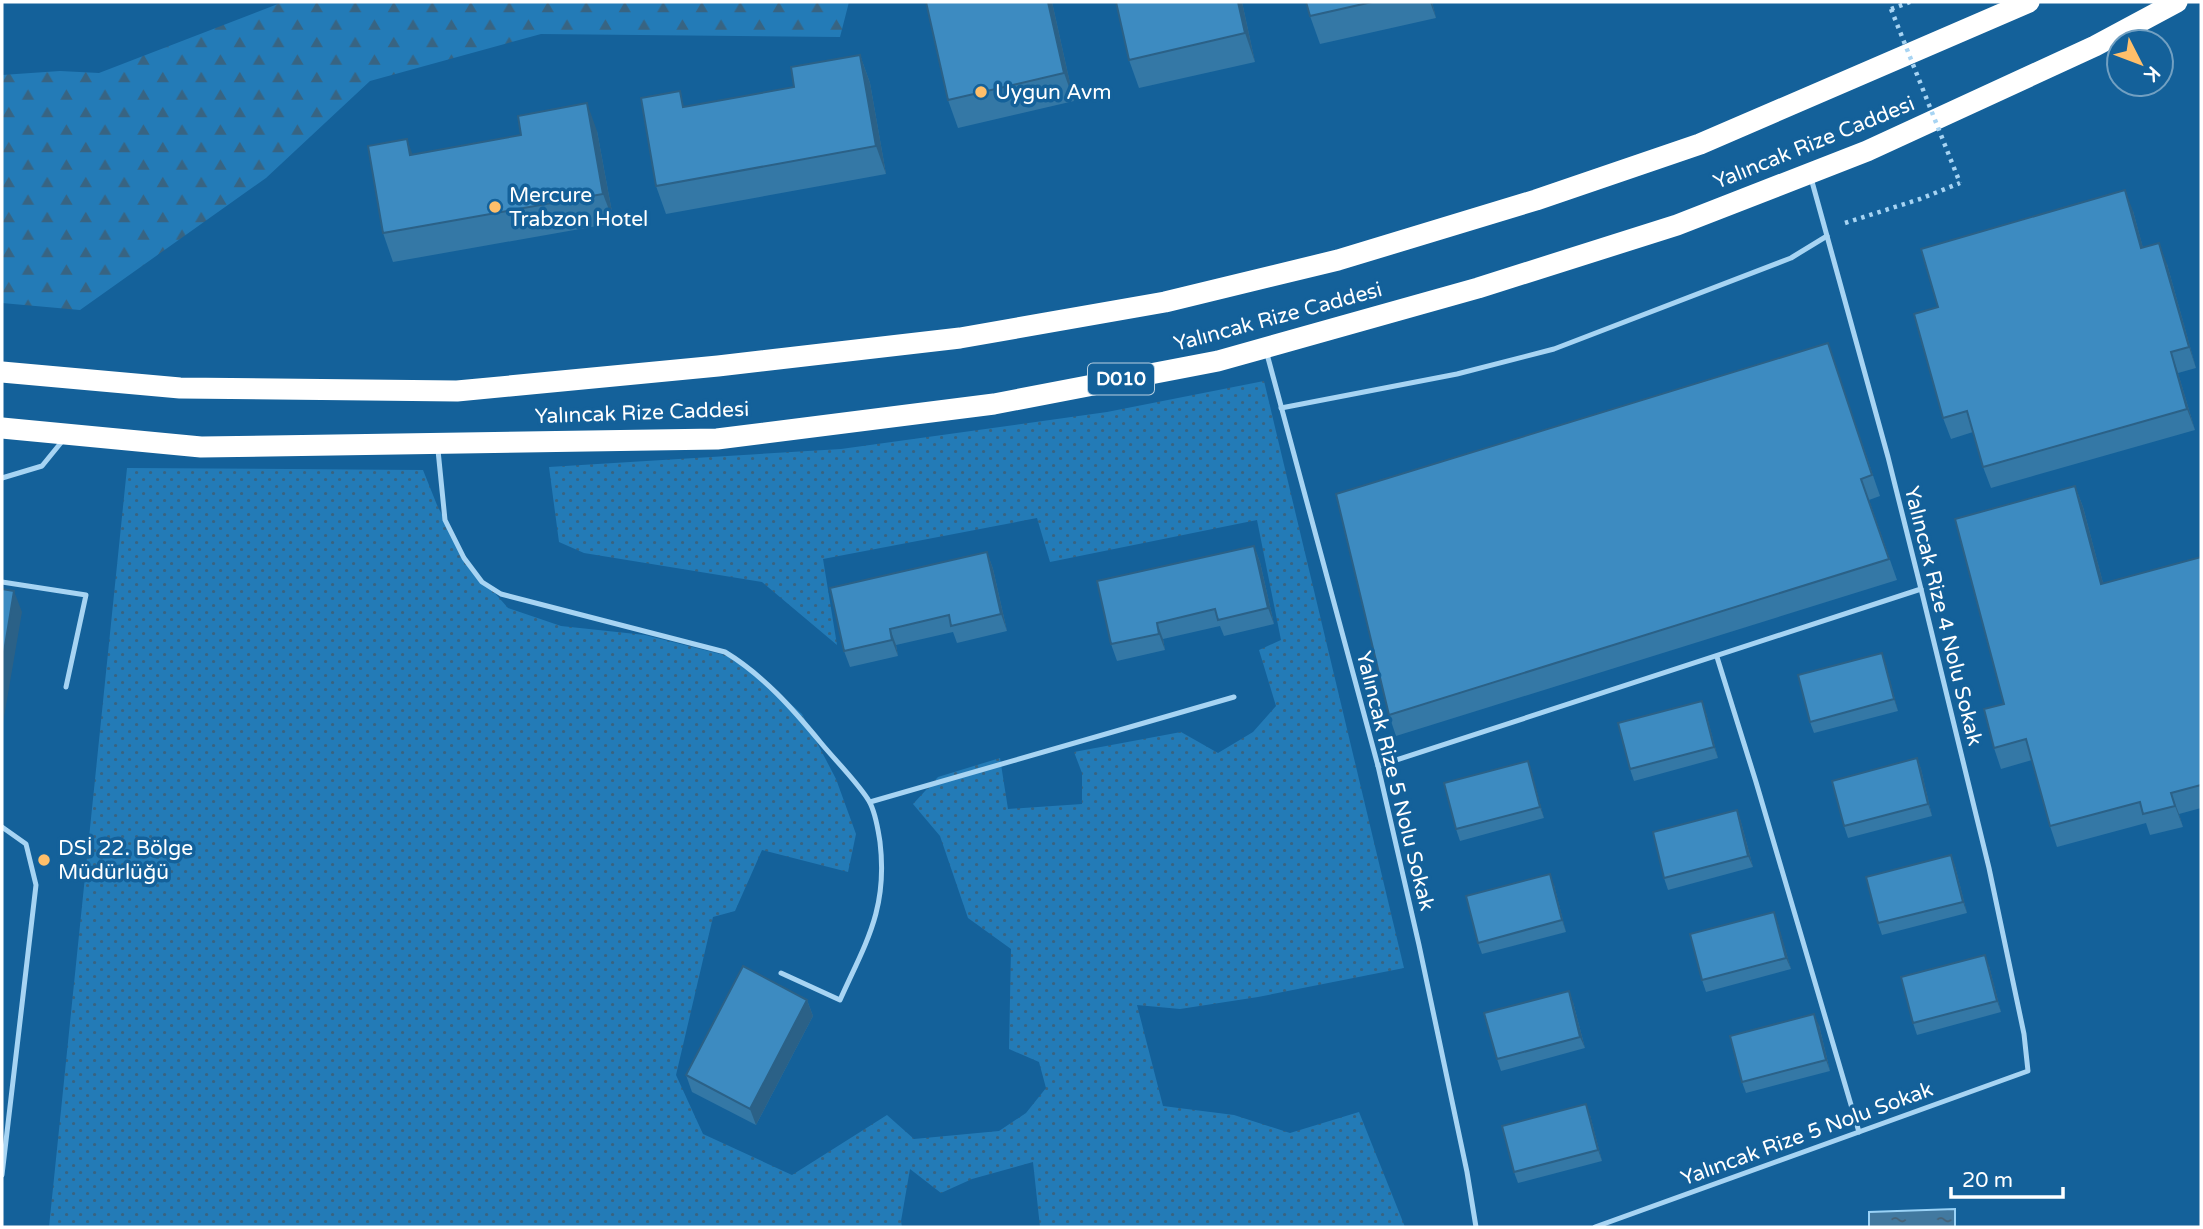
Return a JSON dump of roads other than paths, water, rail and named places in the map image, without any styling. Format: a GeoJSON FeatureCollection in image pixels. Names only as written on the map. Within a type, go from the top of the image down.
{"type":"FeatureCollection","features":[{"type":"Feature","properties":{"kind":"highway","name":"Yalıncak Rize Caddesi"},"geometry":{"type":"LineString","coordinates":[[2,372],[180,388],[457,391],[718,366],[960,338],[1165,302],[1338,260],[1536,200],[1700,144],[2029,2]]}},
{"type":"Feature","properties":{"kind":"highway","name":"Yalıncak Rize Caddesi"},"geometry":{"type":"LineString","coordinates":[[2,428],[201,447],[717,439],[994,404],[1218,361],[1478,288],[1677,225],[1867,151],[2095,46],[2177,2]]}},
{"type":"Feature","properties":{"kind":"lane","name":"Yalıncak Rize 4 Nolu Sokak"},"geometry":{"type":"LineString","coordinates":[[1809,173],[1884,443],[1921,589],[1989,868],[2024,1034],[2028,1070]]}},
{"type":"Feature","properties":{"kind":"lane"},"geometry":{"type":"LineString","coordinates":[[1282,408],[1457,374],[1554,349],[1791,258],[1826,232]]}},
{"type":"Feature","properties":{"kind":"lane","name":"Yalıncak Rize 5 Nolu Sokak"},"geometry":{"type":"LineString","coordinates":[[1265,348],[1378,766],[1442,1052],[1476,1227]]}},
{"type":"Feature","properties":{"kind":"lane"},"geometry":{"type":"LineString","coordinates":[[2,478],[42,466],[68,435]]}},
{"type":"Feature","properties":{"kind":"lane"},"geometry":{"type":"LineString","coordinates":[[438,443],[445,520],[464,558],[482,582],[501,594],[725,652],[750,667],[803,721],[870,802],[881,854],[881,893],[875,921],[840,1000],[781,974]]}},
{"type":"Feature","properties":{"kind":"lane"},"geometry":{"type":"LineString","coordinates":[[2,582],[86,595],[66,687]]}},
{"type":"Feature","properties":{"kind":"lane"},"geometry":{"type":"LineString","coordinates":[[1378,766],[1921,589]]}},
{"type":"Feature","properties":{"kind":"lane"},"geometry":{"type":"LineString","coordinates":[[1717,657],[1859,1132]]}},
{"type":"Feature","properties":{"kind":"lane"},"geometry":{"type":"LineString","coordinates":[[870,802],[1234,697]]}},
{"type":"Feature","properties":{"kind":"lane"},"geometry":{"type":"LineString","coordinates":[[2,827],[26,844],[36,885],[2,1175]]}},
{"type":"Feature","properties":{"kind":"lane","name":"Yalıncak Rize 5 Nolu Sokak"},"geometry":{"type":"LineString","coordinates":[[1595,1227],[2028,1070]]}},
{"type":"Feature","properties":{"kind":"water"},"geometry":{"type":"Polygon","coordinates":[[[1955,1209],[1955,1227],[1869,1227],[1869,1212],[1955,1209]]]}},
{"type":"Feature","properties":{"kind":"place","name":"Uygun Avm"},"geometry":{"type":"Point","coordinates":[981,92]}},
{"type":"Feature","properties":{"kind":"place","name":"Mercure Trabzon Hotel"},"geometry":{"type":"Point","coordinates":[495,207]}},
{"type":"Feature","properties":{"kind":"place","name":"DSİ 22. Bölge Müdürlüğü"},"geometry":{"type":"Point","coordinates":[44,860]}}]}
